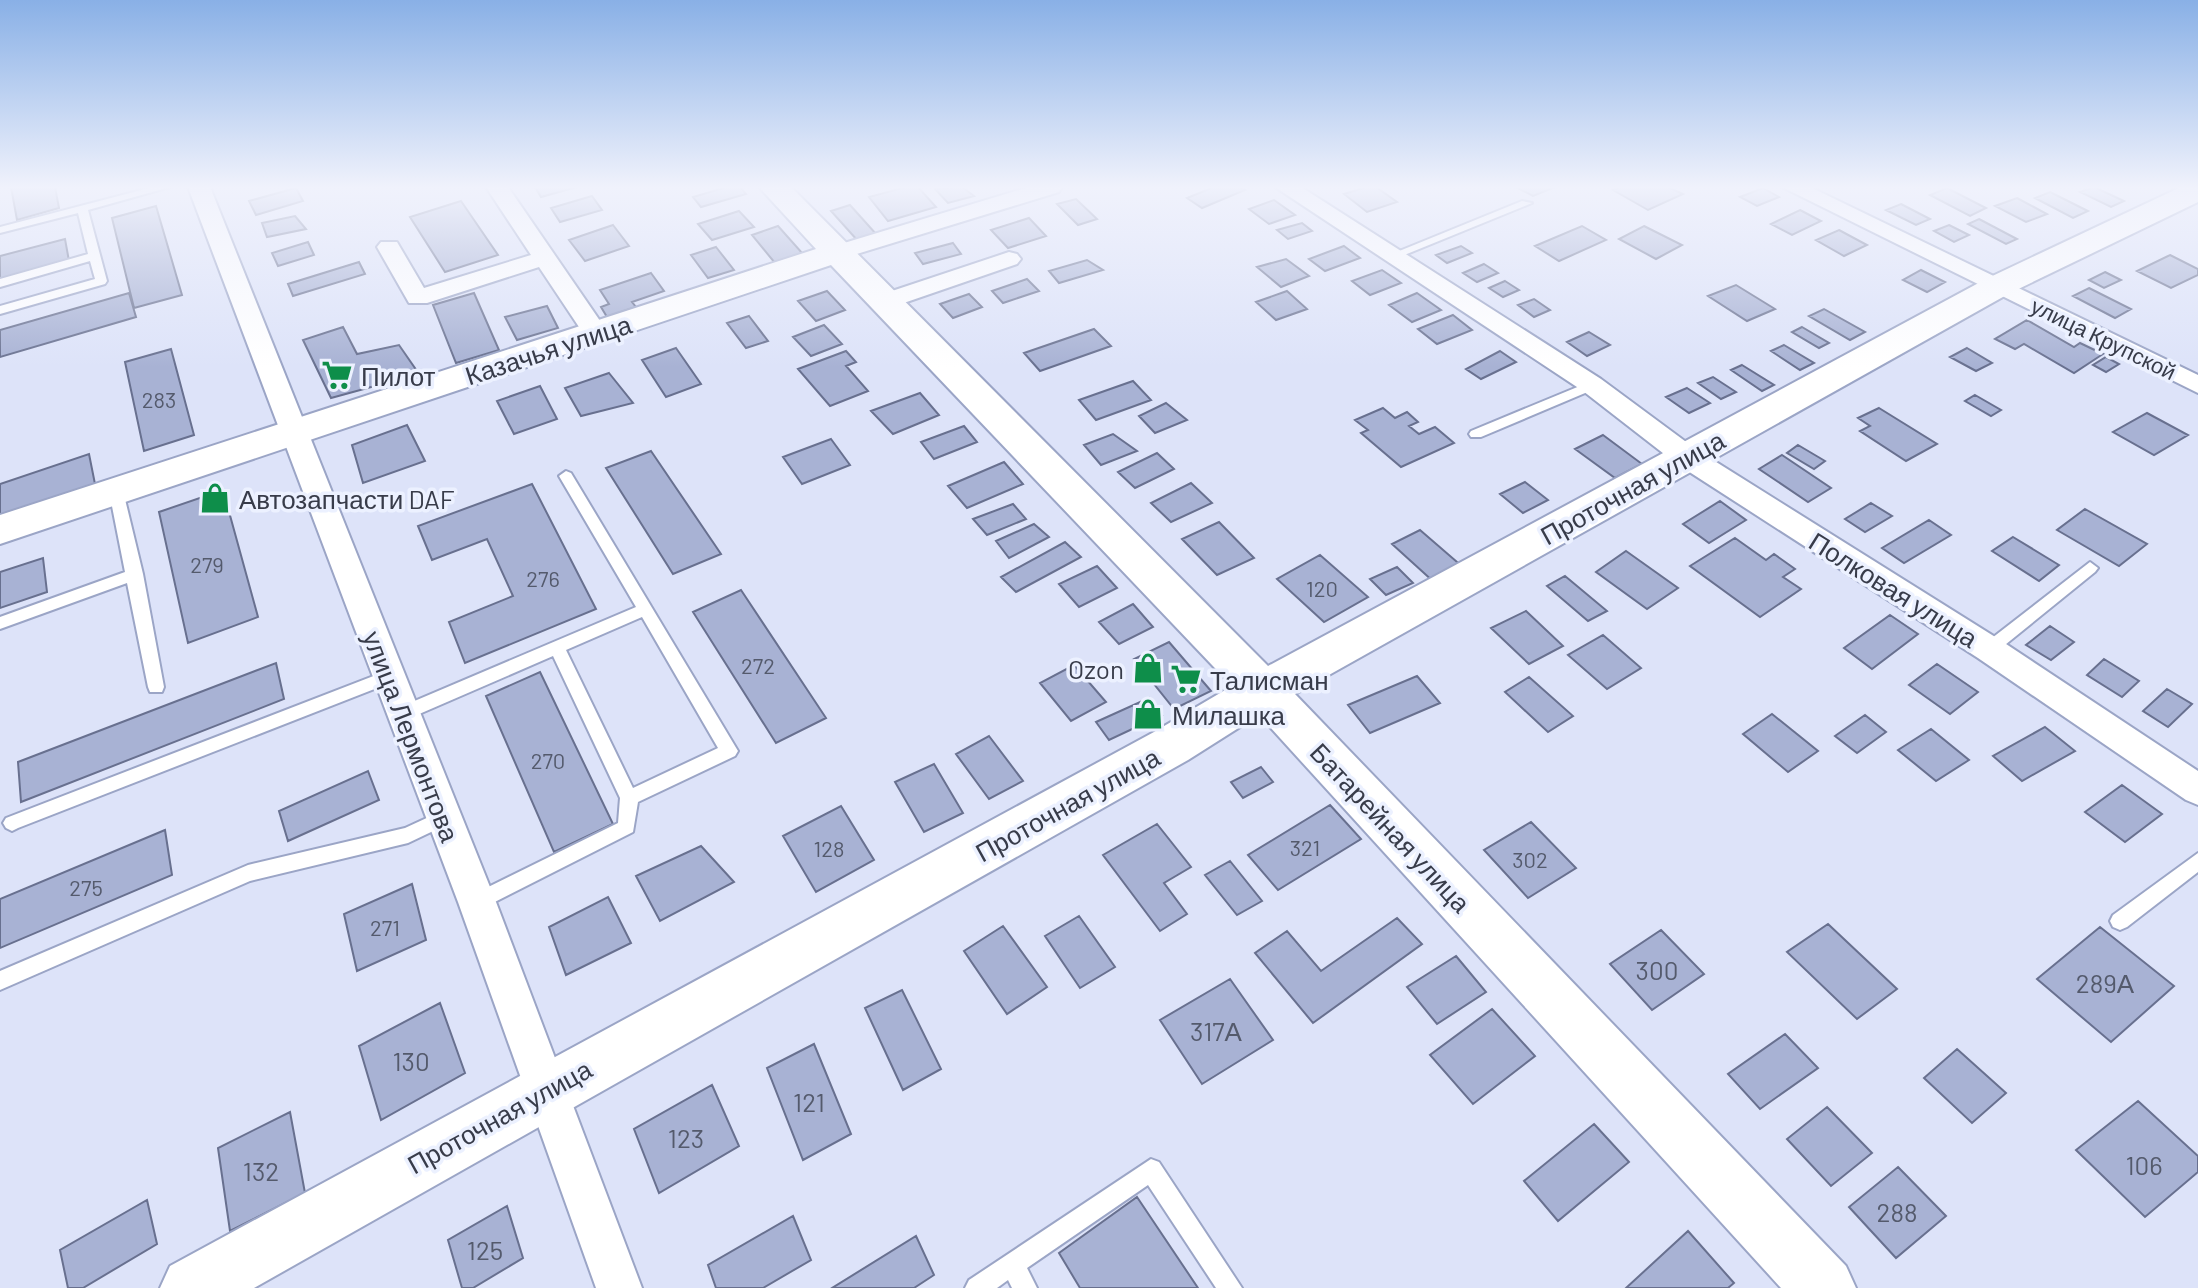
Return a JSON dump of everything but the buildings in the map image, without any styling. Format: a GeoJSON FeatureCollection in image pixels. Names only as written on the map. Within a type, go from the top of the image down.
{"type":"FeatureCollection","features":[{"type":"Feature","properties":{"kind":"street","name":"улица Лермонтова"},"geometry":{"type":"LineString","coordinates":[[222,247],[477,902],[543,1091],[619,1288]]}},
{"type":"Feature","properties":{"kind":"street"},"geometry":{"type":"LineString","coordinates":[[389,247],[418,298],[545,258]]}},
{"type":"Feature","properties":{"kind":"street"},"geometry":{"type":"LineString","coordinates":[[538,247],[596,334]]}},
{"type":"Feature","properties":{"kind":"street","name":"Батарейная улица"},"geometry":{"type":"LineString","coordinates":[[834,247],[1263,690],[1824,1288]]}},
{"type":"Feature","properties":{"kind":"street","name":"Казачья улица"},"geometry":{"type":"LineString","coordinates":[[0,530],[855,247]]}},
{"type":"Feature","properties":{"kind":"street","name":"Полковая улица"},"geometry":{"type":"LineString","coordinates":[[1379,247],[1592,385],[1687,457],[1989,649],[2198,790]]}},
{"type":"Feature","properties":{"kind":"street","name":"улица Крупской"},"geometry":{"type":"LineString","coordinates":[[1917,247],[2198,385]]}},
{"type":"Feature","properties":{"kind":"street","name":"Проточная улица"},"geometry":{"type":"LineString","coordinates":[[192,1288],[1171,746],[1263,690],[1998,286],[2079,247]]}},
{"type":"Feature","properties":{"kind":"street"},"geometry":{"type":"LineString","coordinates":[[886,301],[1009,259]]}},
{"type":"Feature","properties":{"kind":"lane"},"geometry":{"type":"LineString","coordinates":[[0,310],[101,281],[93,247]]}},
{"type":"Feature","properties":{"kind":"lane"},"geometry":{"type":"LineString","coordinates":[[1393,256],[1415,247]]}},
{"type":"Feature","properties":{"kind":"lane"},"geometry":{"type":"LineString","coordinates":[[0,283],[95,256]]}},
{"type":"Feature","properties":{"kind":"lane"},"geometry":{"type":"LineString","coordinates":[[1476,434],[1592,385]]}},
{"type":"Feature","properties":{"kind":"lane"},"geometry":{"type":"LineString","coordinates":[[566,476],[729,751],[629,798]]}},
{"type":"Feature","properties":{"kind":"lane"},"geometry":{"type":"LineString","coordinates":[[116,491],[156,687]]}},
{"type":"Feature","properties":{"kind":"lane"},"geometry":{"type":"LineString","coordinates":[[1989,649],[2090,568]]}},
{"type":"Feature","properties":{"kind":"lane"},"geometry":{"type":"LineString","coordinates":[[0,623],[135,574]]}},
{"type":"Feature","properties":{"kind":"lane"},"geometry":{"type":"LineString","coordinates":[[404,713],[646,609]]}},
{"type":"Feature","properties":{"kind":"lane"},"geometry":{"type":"LineString","coordinates":[[477,902],[627,827],[629,798],[557,647]]}},
{"type":"Feature","properties":{"kind":"lane"},"geometry":{"type":"LineString","coordinates":[[12,823],[389,676]]}},
{"type":"Feature","properties":{"kind":"lane"},"geometry":{"type":"LineString","coordinates":[[0,981],[248,873],[408,835],[444,818]]}},
{"type":"Feature","properties":{"kind":"lane"},"geometry":{"type":"LineString","coordinates":[[2120,921],[2198,861]]}},
{"type":"Feature","properties":{"kind":"lane"},"geometry":{"type":"LineString","coordinates":[[977,1288],[1151,1170],[1230,1288]]}},
{"type":"Feature","properties":{"kind":"lane"},"geometry":{"type":"LineString","coordinates":[[1012,1264],[1025,1288]]}},
{"type":"Feature","properties":{"kind":"place","name":"Пилот"},"geometry":{"type":"Point","coordinates":[337,375]}},
{"type":"Feature","properties":{"kind":"place","name":"Автозапчасти DAF"},"geometry":{"type":"Point","coordinates":[215,498]}},
{"type":"Feature","properties":{"kind":"place","name":"Ozon"},"geometry":{"type":"Point","coordinates":[1148,668]}},
{"type":"Feature","properties":{"kind":"place","name":"Талисман"},"geometry":{"type":"Point","coordinates":[1186,679]}},
{"type":"Feature","properties":{"kind":"place","name":"Милашка"},"geometry":{"type":"Point","coordinates":[1148,714]}}]}
